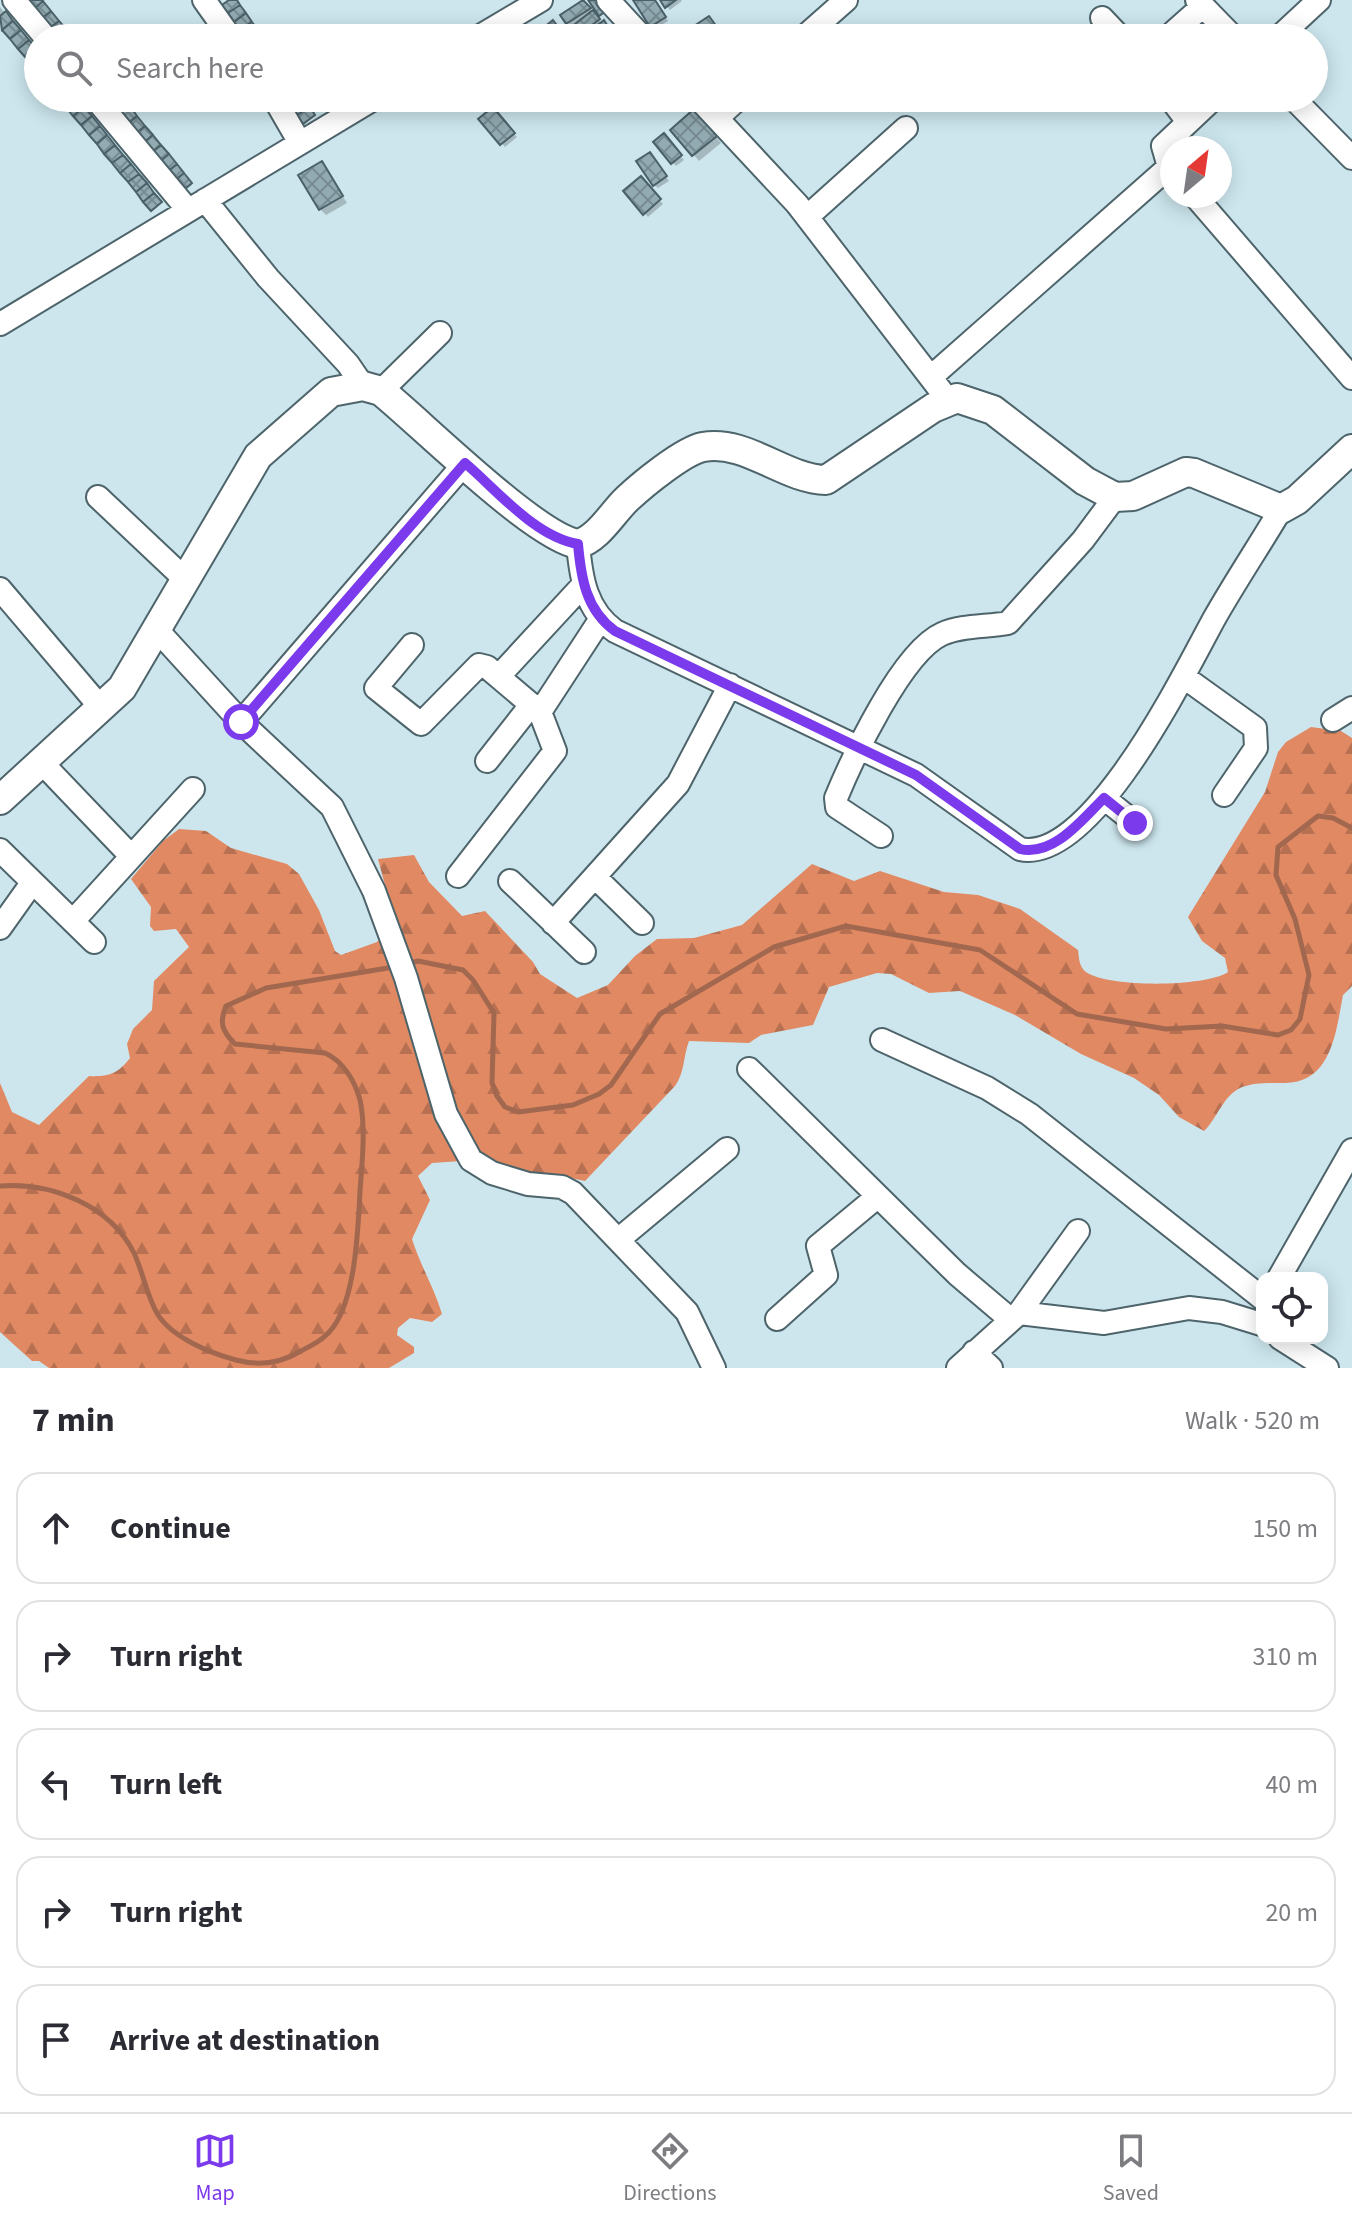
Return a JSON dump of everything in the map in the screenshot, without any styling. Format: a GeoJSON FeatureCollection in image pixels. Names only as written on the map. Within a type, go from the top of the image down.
{"type":"FeatureCollection","features":[{"type":"Feature","properties":{"kind":"main road"},"geometry":{"type":"LineString","coordinates":[[0,800],[43,764],[122,688],[187,581],[230,498],[258,456],[331,392],[372,388],[531,520],[560,540],[578,544],[584,543],[629,497],[682,457],[702,447],[728,448],[809,479],[826,480],[948,400],[957,398],[993,410],[1085,481],[1115,497],[1133,496],[1186,472],[1281,509],[1297,500],[1352,449]]}},
{"type":"Feature","properties":{"kind":"street"},"geometry":{"type":"LineString","coordinates":[[14,0],[34,24]]}},
{"type":"Feature","properties":{"kind":"street"},"geometry":{"type":"LineString","coordinates":[[204,0],[221,24]]}},
{"type":"Feature","properties":{"kind":"street"},"geometry":{"type":"LineString","coordinates":[[501,24],[541,0]]}},
{"type":"Feature","properties":{"kind":"street"},"geometry":{"type":"LineString","coordinates":[[608,0],[630,24]]}},
{"type":"Feature","properties":{"kind":"street"},"geometry":{"type":"LineString","coordinates":[[819,24],[846,0]]}},
{"type":"Feature","properties":{"kind":"street"},"geometry":{"type":"LineString","coordinates":[[1180,24],[1200,3],[1220,24]]}},
{"type":"Feature","properties":{"kind":"street"},"geometry":{"type":"LineString","coordinates":[[1290,24],[1306,4]]}},
{"type":"Feature","properties":{"kind":"street"},"geometry":{"type":"LineString","coordinates":[[1102,18],[1108,24]]}},
{"type":"Feature","properties":{"kind":"street"},"geometry":{"type":"LineString","coordinates":[[108,112],[372,388],[440,333]]}},
{"type":"Feature","properties":{"kind":"street"},"geometry":{"type":"LineString","coordinates":[[282,112],[300,143]]}},
{"type":"Feature","properties":{"kind":"street"},"geometry":{"type":"LineString","coordinates":[[1,322],[352,112]]}},
{"type":"Feature","properties":{"kind":"street"},"geometry":{"type":"LineString","coordinates":[[711,112],[807,217],[948,400]]}},
{"type":"Feature","properties":{"kind":"street"},"geometry":{"type":"LineString","coordinates":[[717,118],[724,112]]}},
{"type":"Feature","properties":{"kind":"street"},"geometry":{"type":"LineString","coordinates":[[1180,112],[1188,122]]}},
{"type":"Feature","properties":{"kind":"street"},"geometry":{"type":"LineString","coordinates":[[1173,136],[1199,112]]}},
{"type":"Feature","properties":{"kind":"street"},"geometry":{"type":"LineString","coordinates":[[1307,112],[1352,158]]}},
{"type":"Feature","properties":{"kind":"street"},"geometry":{"type":"LineString","coordinates":[[807,217],[906,128]]}},
{"type":"Feature","properties":{"kind":"street"},"geometry":{"type":"LineString","coordinates":[[931,377],[1160,178]]}},
{"type":"Feature","properties":{"kind":"street"},"geometry":{"type":"LineString","coordinates":[[1205,208],[1352,378]]}},
{"type":"Feature","properties":{"kind":"street"},"geometry":{"type":"LineString","coordinates":[[241,722],[465,463]]}},
{"type":"Feature","properties":{"kind":"street"},"geometry":{"type":"LineString","coordinates":[[98,497],[187,581]]}},
{"type":"Feature","properties":{"kind":"street"},"geometry":{"type":"LineString","coordinates":[[881,836],[836,803],[858,746],[920,652],[937,636],[954,629],[1008,623],[1083,540],[1115,497]]}},
{"type":"Feature","properties":{"kind":"street"},"geometry":{"type":"LineString","coordinates":[[578,544],[584,584],[600,620],[647,648],[916,775],[1020,849],[1030,852],[1047,847],[1078,824],[1104,798],[1136,757],[1281,509]]}},
{"type":"Feature","properties":{"kind":"street"},"geometry":{"type":"LineString","coordinates":[[499,676],[584,584]]}},
{"type":"Feature","properties":{"kind":"street"},"geometry":{"type":"LineString","coordinates":[[0,589],[102,709]]}},
{"type":"Feature","properties":{"kind":"street"},"geometry":{"type":"LineString","coordinates":[[487,761],[536,708],[600,620]]}},
{"type":"Feature","properties":{"kind":"street"},"geometry":{"type":"LineString","coordinates":[[158,631],[241,722],[332,807],[374,891],[406,978],[446,1114],[471,1160],[492,1173],[528,1184],[562,1187],[573,1193],[687,1312],[714,1368]]}},
{"type":"Feature","properties":{"kind":"street"},"geometry":{"type":"LineString","coordinates":[[412,645],[376,688],[421,724],[472,669],[487,667],[536,708],[555,751],[458,876]]}},
{"type":"Feature","properties":{"kind":"street"},"geometry":{"type":"LineString","coordinates":[[1184,677],[1255,728],[1256,748],[1224,795]]}},
{"type":"Feature","properties":{"kind":"street"},"geometry":{"type":"LineString","coordinates":[[553,923],[678,784],[730,685]]}},
{"type":"Feature","properties":{"kind":"street"},"geometry":{"type":"LineString","coordinates":[[1333,720],[1352,708]]}},
{"type":"Feature","properties":{"kind":"street"},"geometry":{"type":"LineString","coordinates":[[43,764],[131,856]]}},
{"type":"Feature","properties":{"kind":"street"},"geometry":{"type":"LineString","coordinates":[[73,921],[193,789]]}},
{"type":"Feature","properties":{"kind":"street"},"geometry":{"type":"LineString","coordinates":[[1104,798],[1135,823]]}},
{"type":"Feature","properties":{"kind":"street"},"geometry":{"type":"LineString","coordinates":[[0,850],[94,942]]}},
{"type":"Feature","properties":{"kind":"street"},"geometry":{"type":"LineString","coordinates":[[595,877],[642,923]]}},
{"type":"Feature","properties":{"kind":"street"},"geometry":{"type":"LineString","coordinates":[[510,881],[584,952]]}},
{"type":"Feature","properties":{"kind":"street"},"geometry":{"type":"LineString","coordinates":[[0,928],[32,883]]}},
{"type":"Feature","properties":{"kind":"street"},"geometry":{"type":"LineString","coordinates":[[882,1040],[987,1088],[1029,1114],[1256,1293]]}},
{"type":"Feature","properties":{"kind":"street"},"geometry":{"type":"LineString","coordinates":[[749,1069],[957,1274],[1014,1316],[1104,1323],[1189,1308],[1256,1318]]}},
{"type":"Feature","properties":{"kind":"street"},"geometry":{"type":"LineString","coordinates":[[618,1240],[727,1149]]}},
{"type":"Feature","properties":{"kind":"street"},"geometry":{"type":"LineString","coordinates":[[1282,1272],[1352,1150]]}},
{"type":"Feature","properties":{"kind":"street"},"geometry":{"type":"LineString","coordinates":[[777,1319],[826,1275],[818,1246],[877,1197]]}},
{"type":"Feature","properties":{"kind":"street"},"geometry":{"type":"LineString","coordinates":[[991,1368],[966,1360],[1014,1316],[1078,1231]]}},
{"type":"Feature","properties":{"kind":"street"},"geometry":{"type":"LineString","coordinates":[[1289,1344],[1327,1368]]}},
{"type":"Feature","properties":{"kind":"green space"},"geometry":{"type":"Polygon","coordinates":[[[1311,727],[1341,731],[1352,738],[1352,986],[1343,995],[1329,1053],[1312,1075],[1299,1081],[1240,1088],[1229,1096],[1204,1131],[1179,1117],[1159,1095],[1134,1078],[1081,1054],[1015,1015],[960,991],[929,993],[891,974],[877,973],[829,987],[813,1025],[761,1035],[749,1043],[689,1041],[681,1075],[675,1086],[585,1181],[557,1175],[525,1174],[476,1160],[432,1163],[418,1176],[430,1200],[412,1239],[442,1314],[432,1322],[410,1318],[398,1328],[397,1335],[414,1347],[414,1353],[389,1368],[49,1368],[39,1361],[32,1361],[0,1332],[0,1083],[12,1112],[39,1125],[89,1076],[112,1073],[130,1058],[127,1044],[133,1029],[152,1010],[154,981],[189,947],[176,929],[154,931],[150,926],[151,907],[131,879],[163,841],[179,829],[206,831],[231,848],[287,864],[299,874],[319,910],[335,951],[341,955],[377,942],[395,922],[378,859],[414,855],[429,882],[462,916],[485,911],[533,962],[540,974],[577,998],[608,985],[635,956],[657,939],[694,938],[742,925],[812,864],[854,881],[880,871],[944,892],[978,895],[1020,909],[1078,950],[1086,972],[1115,981],[1179,983],[1200,981],[1228,972],[1225,958],[1202,941],[1188,917],[1265,792],[1278,752],[1286,742],[1311,727]]]}},
{"type":"Feature","properties":{"kind":"building"},"geometry":{"type":"Polygon","coordinates":[[[25,0],[42,0],[43,1],[33,10],[25,0]]]}},
{"type":"Feature","properties":{"kind":"building"},"geometry":{"type":"Polygon","coordinates":[[[229,0],[237,0],[240,5],[228,13],[222,5],[229,0]]]}},
{"type":"Feature","properties":{"kind":"building"},"geometry":{"type":"Polygon","coordinates":[[[583,0],[591,8],[566,24],[560,15],[583,0]]]}},
{"type":"Feature","properties":{"kind":"building"},"geometry":{"type":"Polygon","coordinates":[[[588,0],[605,0],[610,8],[599,16],[588,0]]]}},
{"type":"Feature","properties":{"kind":"building"},"geometry":{"type":"Polygon","coordinates":[[[633,0],[655,0],[666,17],[655,24],[648,24],[633,0]]]}},
{"type":"Feature","properties":{"kind":"building"},"geometry":{"type":"Polygon","coordinates":[[[660,0],[676,0],[665,8],[660,0]]]}},
{"type":"Feature","properties":{"kind":"building"},"geometry":{"type":"Polygon","coordinates":[[[43,1],[51,11],[40,20],[33,10],[43,1]]]}},
{"type":"Feature","properties":{"kind":"building"},"geometry":{"type":"Polygon","coordinates":[[[240,5],[246,13],[234,22],[228,13],[240,5]]]}},
{"type":"Feature","properties":{"kind":"building"},"geometry":{"type":"Polygon","coordinates":[[[593,10],[600,19],[593,24],[575,24],[593,10]]]}},
{"type":"Feature","properties":{"kind":"building"},"geometry":{"type":"Polygon","coordinates":[[[6,11],[13,21],[2,30],[0,16],[6,11]]]}},
{"type":"Feature","properties":{"kind":"building"},"geometry":{"type":"Polygon","coordinates":[[[51,11],[59,21],[44,24],[40,20],[51,11]]]}},
{"type":"Feature","properties":{"kind":"building"},"geometry":{"type":"Polygon","coordinates":[[[246,13],[252,22],[235,24],[246,13]]]}},
{"type":"Feature","properties":{"kind":"building"},"geometry":{"type":"Polygon","coordinates":[[[709,16],[715,24],[697,24],[709,16]]]}},
{"type":"Feature","properties":{"kind":"building"},"geometry":{"type":"Polygon","coordinates":[[[13,21],[21,30],[10,39],[2,30],[13,21]]]}},
{"type":"Feature","properties":{"kind":"building"},"geometry":{"type":"Polygon","coordinates":[[[21,30],[24,34],[24,44],[18,49],[10,39],[21,30]]]}},
{"type":"Feature","properties":{"kind":"building"},"geometry":{"type":"Polygon","coordinates":[[[78,112],[88,112],[92,116],[81,125],[73,116],[78,112]]]}},
{"type":"Feature","properties":{"kind":"building"},"geometry":{"type":"Polygon","coordinates":[[[134,112],[137,116],[126,125],[118,115],[134,112]]]}},
{"type":"Feature","properties":{"kind":"building"},"geometry":{"type":"Polygon","coordinates":[[[313,112],[315,115],[303,124],[297,115],[313,112]]]}},
{"type":"Feature","properties":{"kind":"building"},"geometry":{"type":"Polygon","coordinates":[[[487,112],[497,112],[515,133],[500,145],[478,119],[487,112]]]}},
{"type":"Feature","properties":{"kind":"building"},"geometry":{"type":"Polygon","coordinates":[[[691,112],[697,112],[717,136],[692,156],[670,130],[691,112]]]}},
{"type":"Feature","properties":{"kind":"building"},"geometry":{"type":"Polygon","coordinates":[[[92,116],[100,126],[89,135],[81,125],[92,116]]]}},
{"type":"Feature","properties":{"kind":"building"},"geometry":{"type":"Polygon","coordinates":[[[137,116],[145,126],[134,135],[126,125],[137,116]]]}},
{"type":"Feature","properties":{"kind":"building"},"geometry":{"type":"Polygon","coordinates":[[[100,126],[107,135],[97,144],[89,135],[100,126]]]}},
{"type":"Feature","properties":{"kind":"building"},"geometry":{"type":"Polygon","coordinates":[[[145,126],[153,135],[142,144],[134,135],[145,126]]]}},
{"type":"Feature","properties":{"kind":"building"},"geometry":{"type":"Polygon","coordinates":[[[664,133],[682,155],[671,164],[653,142],[664,133]]]}},
{"type":"Feature","properties":{"kind":"building"},"geometry":{"type":"Polygon","coordinates":[[[107,135],[115,145],[104,154],[97,144],[107,135]]]}},
{"type":"Feature","properties":{"kind":"building"},"geometry":{"type":"Polygon","coordinates":[[[153,135],[161,145],[150,154],[142,144],[153,135]]]}},
{"type":"Feature","properties":{"kind":"building"},"geometry":{"type":"Polygon","coordinates":[[[115,145],[123,155],[112,163],[104,154],[115,145]]]}},
{"type":"Feature","properties":{"kind":"building"},"geometry":{"type":"Polygon","coordinates":[[[161,145],[169,154],[158,163],[150,154],[161,145]]]}},
{"type":"Feature","properties":{"kind":"building"},"geometry":{"type":"Polygon","coordinates":[[[650,152],[667,176],[653,186],[636,161],[650,152]]]}},
{"type":"Feature","properties":{"kind":"building"},"geometry":{"type":"Polygon","coordinates":[[[169,154],[177,164],[166,173],[158,163],[169,154]]]}},
{"type":"Feature","properties":{"kind":"building"},"geometry":{"type":"Polygon","coordinates":[[[123,155],[131,164],[120,173],[112,163],[123,155]]]}},
{"type":"Feature","properties":{"kind":"building"},"geometry":{"type":"Polygon","coordinates":[[[322,161],[343,196],[319,210],[298,175],[322,161]]]}},
{"type":"Feature","properties":{"kind":"building"},"geometry":{"type":"Polygon","coordinates":[[[131,164],[139,174],[128,182],[120,173],[131,164]]]}},
{"type":"Feature","properties":{"kind":"building"},"geometry":{"type":"Polygon","coordinates":[[[177,164],[184,173],[173,182],[166,173],[177,164]]]}},
{"type":"Feature","properties":{"kind":"building"},"geometry":{"type":"Polygon","coordinates":[[[184,173],[192,183],[181,192],[173,182],[184,173]]]}},
{"type":"Feature","properties":{"kind":"building"},"geometry":{"type":"Polygon","coordinates":[[[139,174],[147,183],[136,192],[128,182],[139,174]]]}},
{"type":"Feature","properties":{"kind":"building"},"geometry":{"type":"Polygon","coordinates":[[[641,176],[661,199],[643,215],[623,191],[641,176]]]}},
{"type":"Feature","properties":{"kind":"building"},"geometry":{"type":"Polygon","coordinates":[[[147,183],[154,193],[143,202],[136,192],[147,183]]]}},
{"type":"Feature","properties":{"kind":"building"},"geometry":{"type":"Polygon","coordinates":[[[154,193],[162,202],[151,211],[143,202],[154,193]]]}},
{"type":"Feature","properties":{"kind":"waterway"},"geometry":{"type":"LineString","coordinates":[[407,964],[418,961],[463,970],[473,980],[494,1013],[492,1083],[505,1107],[518,1112],[573,1105],[599,1094],[611,1085],[660,1014],[774,947],[846,926],[980,950],[1077,1014],[1166,1029],[1222,1026],[1278,1035],[1291,1030],[1300,1019],[1309,975],[1295,919],[1276,875],[1278,847],[1318,816],[1333,818],[1352,828]]}},
{"type":"Feature","properties":{"kind":"waterway"},"geometry":{"type":"LineString","coordinates":[[0,1186],[39,1188],[58,1193],[95,1210],[110,1222],[134,1253],[158,1315],[173,1331],[193,1344],[253,1363],[284,1359],[313,1345],[335,1324],[349,1289],[358,1226],[363,1146],[360,1100],[347,1072],[325,1053],[235,1044],[225,1031],[223,1017],[226,1006],[266,988],[394,967]]}},
{"type":"Feature","properties":{"kind":"route"},"geometry":{"type":"LineString","coordinates":[[241,722],[465,463],[531,520],[560,540],[578,544],[581,573],[591,607],[600,620],[615,631],[916,775],[982,819],[1020,849],[1030,852],[1047,847],[1078,824],[1104,798],[1135,823]]}}]}
